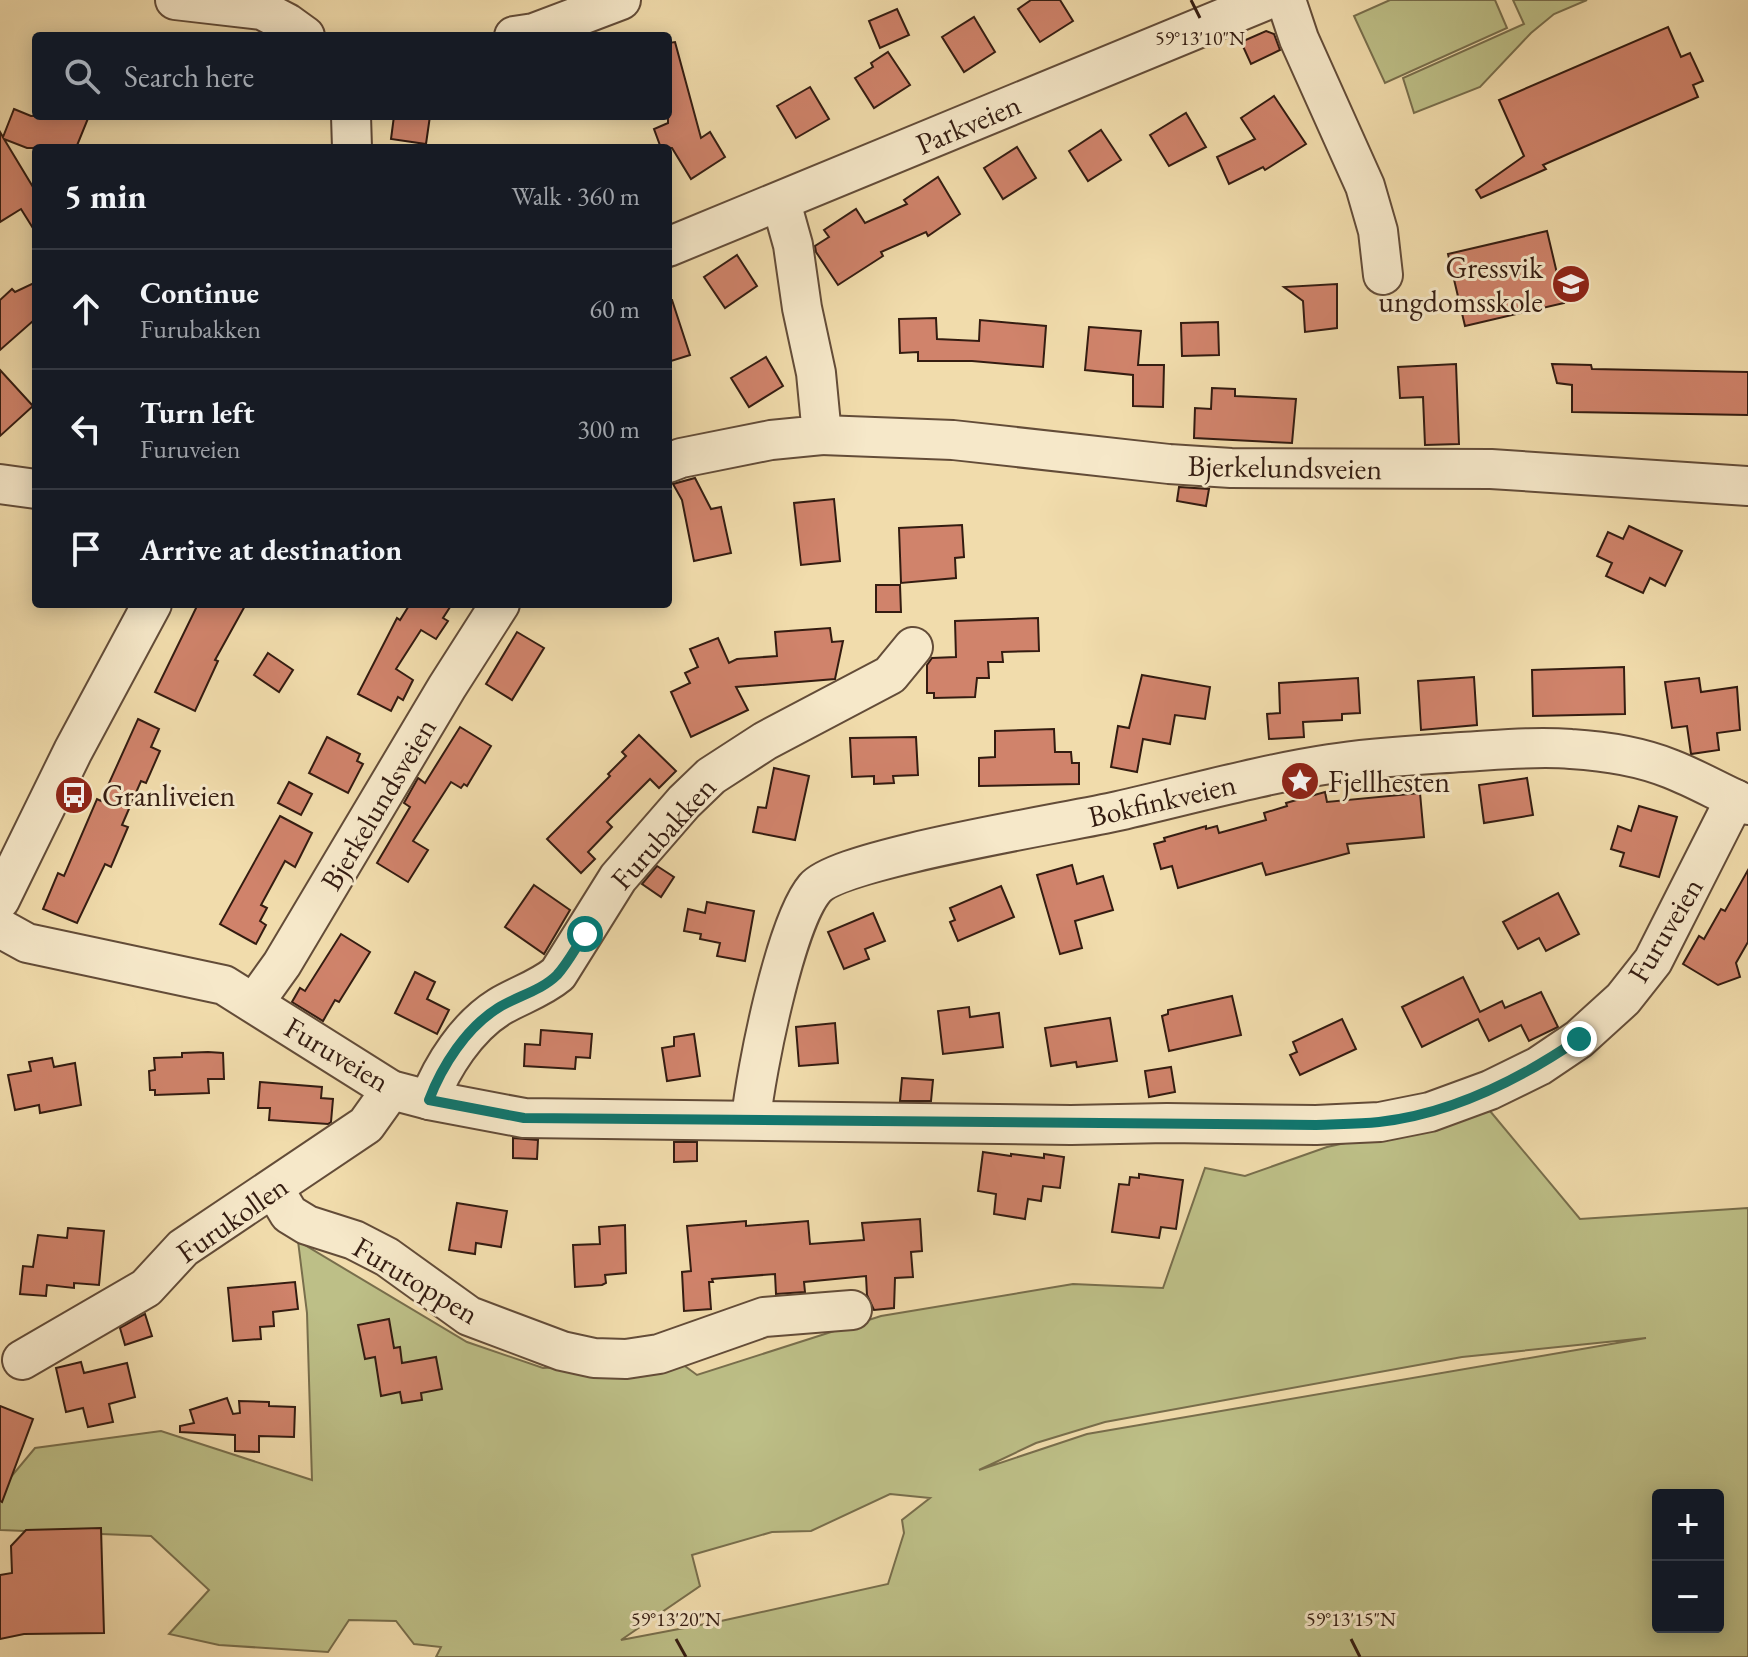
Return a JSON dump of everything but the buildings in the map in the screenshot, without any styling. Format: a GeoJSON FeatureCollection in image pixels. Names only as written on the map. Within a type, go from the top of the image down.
{"type":"FeatureCollection","features":[{"type":"Feature","properties":{"kind":"street"},"geometry":{"type":"LineString","coordinates":[[175,0],[262,10],[299,32]]}},
{"type":"Feature","properties":{"kind":"street"},"geometry":{"type":"LineString","coordinates":[[537,32],[621,0]]}},
{"type":"Feature","properties":{"kind":"street","name":"Parkveien"},"geometry":{"type":"LineString","coordinates":[[672,245],[1267,0]]}},
{"type":"Feature","properties":{"kind":"street"},"geometry":{"type":"LineString","coordinates":[[1286,0],[1299,39],[1365,186],[1378,231],[1383,275]]}},
{"type":"Feature","properties":{"kind":"street"},"geometry":{"type":"LineString","coordinates":[[351,120],[352,144]]}},
{"type":"Feature","properties":{"kind":"street"},"geometry":{"type":"LineString","coordinates":[[781,202],[793,245],[816,373],[822,435]]}},
{"type":"Feature","properties":{"kind":"street","name":"Bjerkelundsveien"},"geometry":{"type":"LineString","coordinates":[[672,461],[771,440],[822,435],[953,440],[1231,468],[1491,469],[1748,486]]}},
{"type":"Feature","properties":{"kind":"street"},"geometry":{"type":"LineString","coordinates":[[0,484],[32,488]]}},
{"type":"Feature","properties":{"kind":"street"},"geometry":{"type":"LineString","coordinates":[[0,900],[73,751],[150,608]]}},
{"type":"Feature","properties":{"kind":"street","name":"Bjerkelundsveien"},"geometry":{"type":"LineString","coordinates":[[254,1003],[282,964],[497,608]]}},
{"type":"Feature","properties":{"kind":"street","name":"Furubakken"},"geometry":{"type":"LineString","coordinates":[[429,1100],[446,1062],[476,1027],[496,1009],[545,985],[558,974],[618,878],[684,802],[711,776],[765,741],[890,675],[913,647]]}},
{"type":"Feature","properties":{"kind":"street","name":"Bokfinkveien"},"geometry":{"type":"LineString","coordinates":[[751,1119],[754,1087],[790,943],[803,906],[816,886],[840,873],[894,857],[1119,811],[1239,781],[1332,764],[1434,754],[1527,748],[1568,748],[1619,754],[1670,769],[1742,802]]}},
{"type":"Feature","properties":{"kind":"street","name":"Furuveien"},"geometry":{"type":"LineString","coordinates":[[0,928],[27,943],[224,985],[391,1090],[524,1118],[1316,1125],[1380,1122],[1430,1112],[1490,1090],[1539,1066],[1579,1039],[1623,999],[1653,961],[1742,802]]}},
{"type":"Feature","properties":{"kind":"street","name":"Furukollen"},"geometry":{"type":"LineString","coordinates":[[22,1360],[146,1288],[183,1248],[366,1125],[391,1090]]}},
{"type":"Feature","properties":{"kind":"street","name":"Furutoppen"},"geometry":{"type":"LineString","coordinates":[[274,1189],[289,1214],[307,1225],[354,1240],[387,1257],[469,1316],[562,1351],[594,1358],[626,1359],[723,1343],[764,1317],[852,1310]]}},
{"type":"Feature","properties":{"kind":"green space"},"geometry":{"type":"Polygon","coordinates":[[[1390,0],[1495,0],[1507,28],[1385,83],[1354,16],[1390,0]]]}},
{"type":"Feature","properties":{"kind":"green space"},"geometry":{"type":"Polygon","coordinates":[[[1513,0],[1587,0],[1554,14],[1531,33],[1480,87],[1414,113],[1403,78],[1524,24],[1513,0]]]}},
{"type":"Feature","properties":{"kind":"green space"},"geometry":{"type":"Polygon","coordinates":[[[1490,1111],[1580,1219],[1748,1208],[1748,1657],[436,1657],[441,1647],[414,1644],[396,1621],[349,1620],[328,1652],[219,1645],[169,1634],[209,1590],[151,1536],[0,1530],[0,1490],[35,1448],[161,1431],[312,1480],[307,1313],[298,1241],[467,1342],[543,1368],[678,1361],[697,1375],[881,1316],[1073,1284],[1163,1288],[1205,1168],[1245,1176],[1327,1147],[1490,1111]],[[1646,1338],[1462,1357],[1105,1422],[1036,1443],[979,1470],[1087,1434],[1646,1338]],[[890,1494],[811,1531],[772,1532],[692,1555],[700,1586],[621,1640],[888,1584],[904,1533],[902,1520],[930,1498],[890,1494]]]}},
{"type":"Feature","properties":{"kind":"place","name":"Gressvik ungdomsskole"},"geometry":{"type":"Point","coordinates":[1571,284]}},
{"type":"Feature","properties":{"kind":"place","name":"Fjellhesten"},"geometry":{"type":"Point","coordinates":[1300,781]}},
{"type":"Feature","properties":{"kind":"place","name":"Granliveien"},"geometry":{"type":"Point","coordinates":[74,795]}},
{"type":"Feature","properties":{"kind":"route"},"geometry":{"type":"LineString","coordinates":[[585,934],[558,974],[545,985],[496,1009],[476,1027],[446,1062],[429,1100],[524,1118],[1071,1125],[1380,1122],[1430,1112],[1490,1090],[1539,1066],[1579,1039]]}}]}
